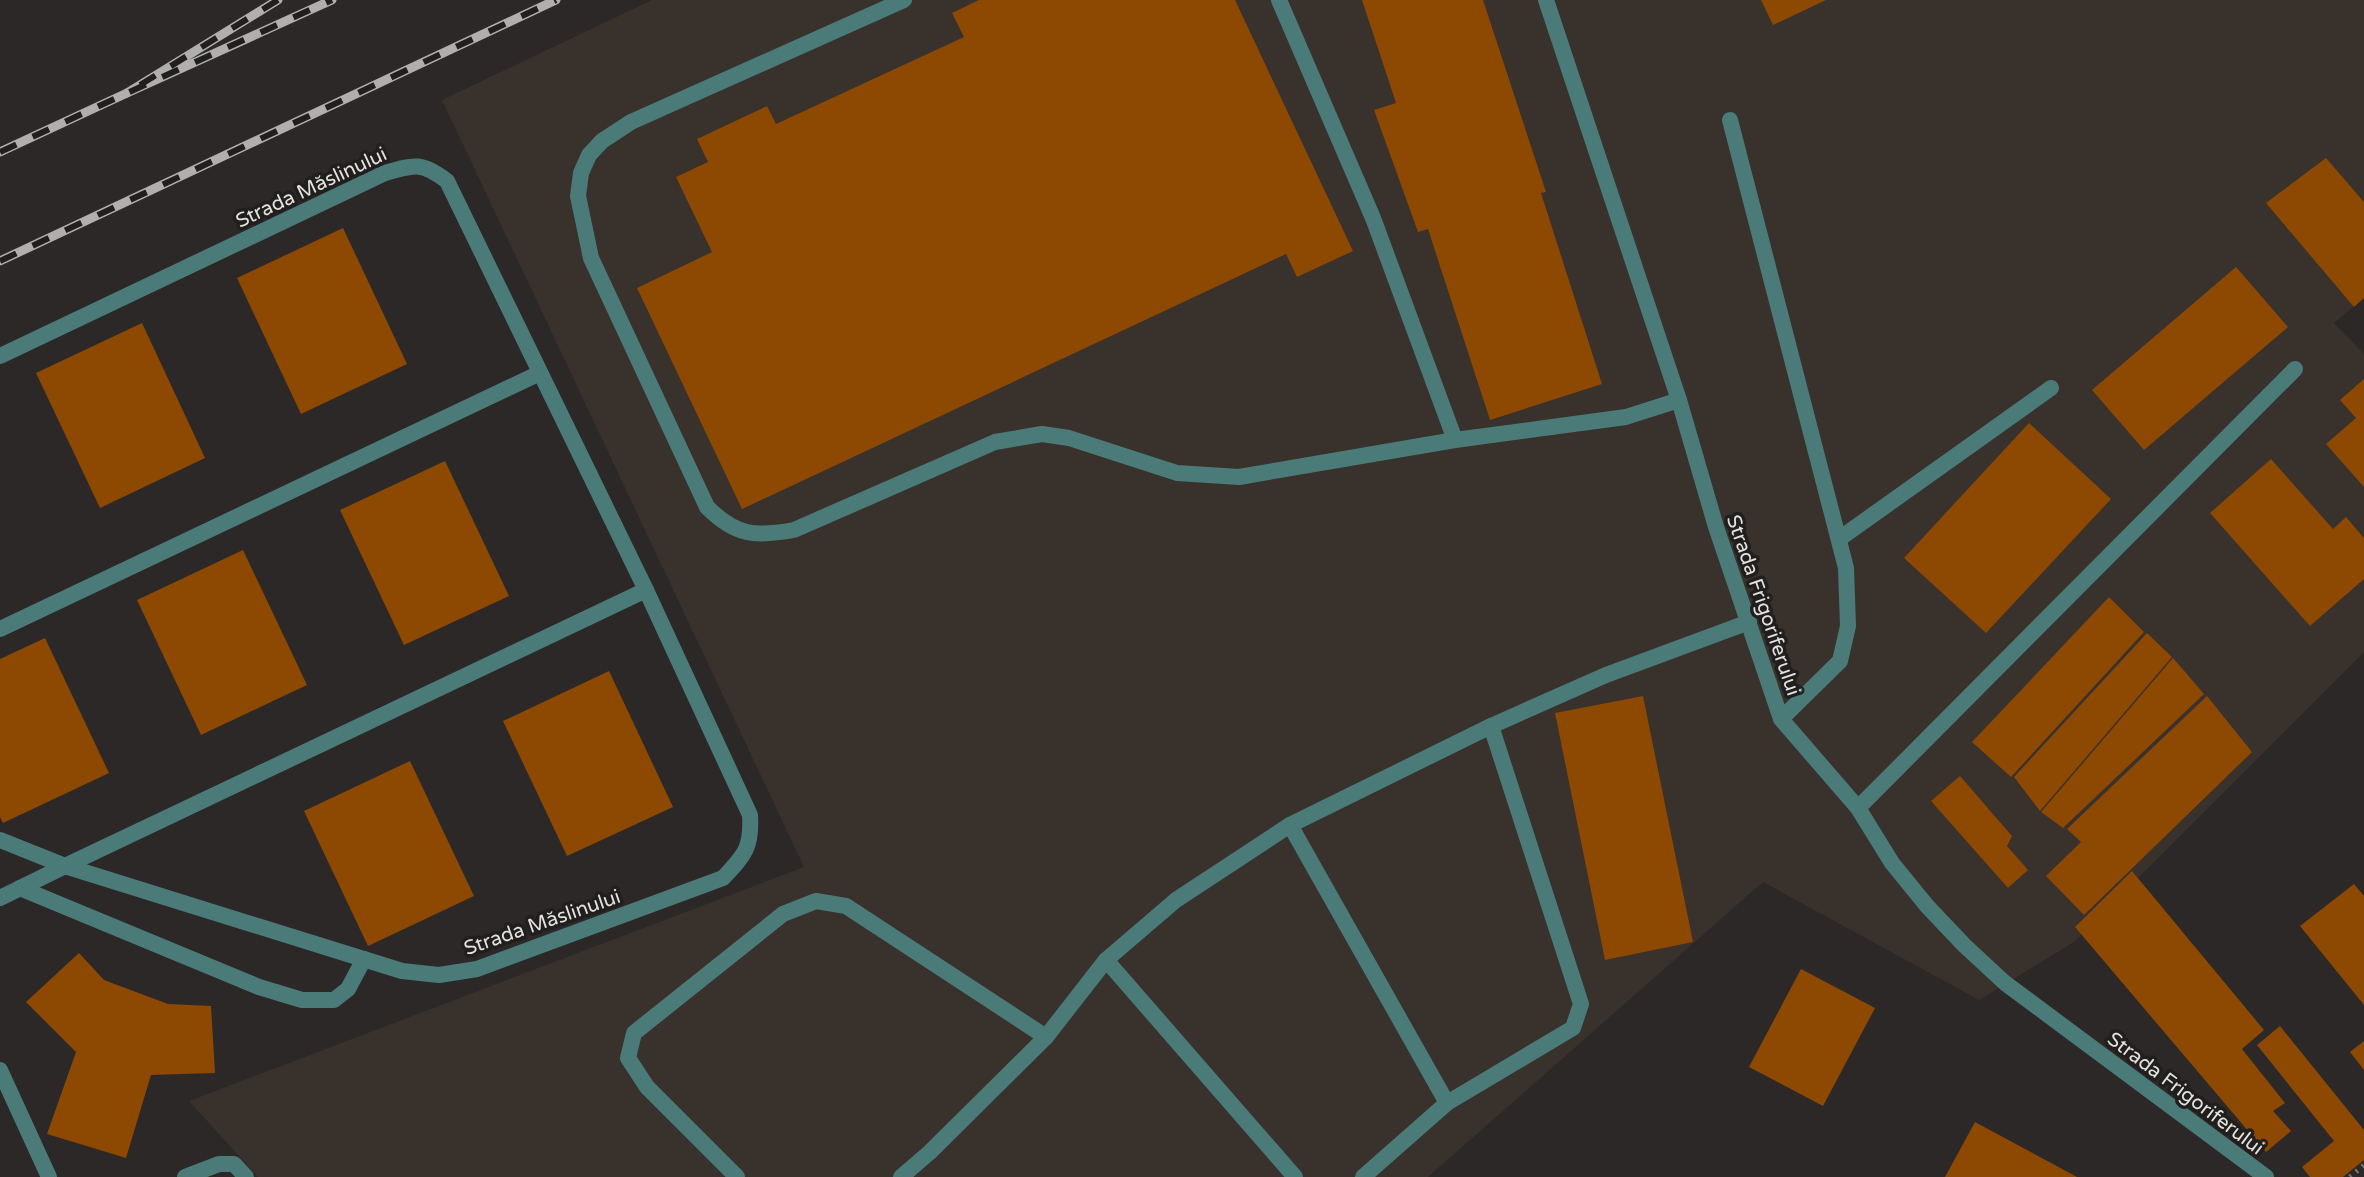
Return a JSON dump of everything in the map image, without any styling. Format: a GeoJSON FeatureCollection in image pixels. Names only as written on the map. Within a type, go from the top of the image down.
{"type":"FeatureCollection","features":[{"type":"Feature","properties":{"kind":"street"},"geometry":{"type":"LineString","coordinates":[[904,0],[631,122],[602,141],[589,155],[581,173],[578,196],[591,258],[707,507],[723,523],[744,533],[769,534],[794,530],[995,442],[1042,434],[1069,438],[1177,473],[1239,477],[1455,440],[1626,417],[1679,400]]}},
{"type":"Feature","properties":{"kind":"street"},"geometry":{"type":"LineString","coordinates":[[1279,0],[1373,218],[1455,440]]}},
{"type":"Feature","properties":{"kind":"street","name":"Strada Frigoriferului"},"geometry":{"type":"LineString","coordinates":[[1546,0],[1781,719],[1858,808],[1892,863],[1927,906],[2005,983],[2266,1177]]}},
{"type":"Feature","properties":{"kind":"street"},"geometry":{"type":"LineString","coordinates":[[1730,120],[1846,568],[1848,626],[1840,661],[1781,719]]}},
{"type":"Feature","properties":{"kind":"street","name":"Strada Măslinului"},"geometry":{"type":"LineString","coordinates":[[0,356],[385,173],[410,165],[430,168],[447,181],[646,590],[750,815],[751,835],[742,858],[723,878],[477,969],[439,975],[402,971],[65,866],[0,840]]}},
{"type":"Feature","properties":{"kind":"street"},"geometry":{"type":"LineString","coordinates":[[1858,808],[2295,369]]}},
{"type":"Feature","properties":{"kind":"street"},"geometry":{"type":"LineString","coordinates":[[0,629],[540,373]]}},
{"type":"Feature","properties":{"kind":"street"},"geometry":{"type":"LineString","coordinates":[[1839,539],[2051,388]]}},
{"type":"Feature","properties":{"kind":"street"},"geometry":{"type":"LineString","coordinates":[[0,898],[646,590]]}},
{"type":"Feature","properties":{"kind":"street"},"geometry":{"type":"LineString","coordinates":[[901,1177],[1046,1037],[1106,960],[1176,900],[1290,825],[1491,726],[1606,675],[1749,622]]}},
{"type":"Feature","properties":{"kind":"street"},"geometry":{"type":"LineString","coordinates":[[1363,1177],[1447,1103],[1573,1028],[1581,1004],[1491,726]]}},
{"type":"Feature","properties":{"kind":"street"},"geometry":{"type":"LineString","coordinates":[[1290,825],[1447,1103]]}},
{"type":"Feature","properties":{"kind":"street"},"geometry":{"type":"LineString","coordinates":[[20,888],[259,987],[302,1000],[334,1000],[348,989],[364,959]]}},
{"type":"Feature","properties":{"kind":"street"},"geometry":{"type":"LineString","coordinates":[[737,1177],[647,1087],[628,1058],[634,1033],[783,914],[816,901],[846,906],[1046,1037]]}},
{"type":"Feature","properties":{"kind":"street"},"geometry":{"type":"LineString","coordinates":[[1106,960],[1295,1177]]}},
{"type":"Feature","properties":{"kind":"street"},"geometry":{"type":"LineString","coordinates":[[0,1070],[49,1177]]}},
{"type":"Feature","properties":{"kind":"street"},"geometry":{"type":"LineString","coordinates":[[185,1177],[219,1164],[234,1164],[246,1177]]}},
{"type":"Feature","properties":{"kind":"path"},"geometry":{"type":"LineString","coordinates":[[2350,1177],[2364,1165]]}},
{"type":"Feature","properties":{"kind":"shaded area"},"geometry":{"type":"Polygon","coordinates":[[[652,0],[2364,0],[2364,298],[2334,323],[2364,354],[2364,652],[2074,942],[1979,1000],[1763,882],[1428,1177],[258,1177],[189,1101],[804,867],[442,100],[652,0]]]}},
{"type":"Feature","properties":{"kind":"building"},"geometry":{"type":"Polygon","coordinates":[[[979,0],[1235,0],[1353,251],[1297,277],[1286,254],[742,509],[637,288],[712,252],[676,177],[708,162],[697,139],[767,106],[776,124],[964,37],[952,13],[979,0]]]}},
{"type":"Feature","properties":{"kind":"building"},"geometry":{"type":"Polygon","coordinates":[[[1362,0],[1483,0],[1546,192],[1541,193],[1602,384],[1490,420],[1428,229],[1418,232],[1374,110],[1396,103],[1362,0]]]}},
{"type":"Feature","properties":{"kind":"building"},"geometry":{"type":"Polygon","coordinates":[[[1761,0],[1826,0],[1773,25],[1761,0]]]}},
{"type":"Feature","properties":{"kind":"building"},"geometry":{"type":"Polygon","coordinates":[[[2326,158],[2364,202],[2364,298],[2354,307],[2266,203],[2326,158]]]}},
{"type":"Feature","properties":{"kind":"building"},"geometry":{"type":"Polygon","coordinates":[[[343,228],[407,364],[301,414],[237,278],[343,228]]]}},
{"type":"Feature","properties":{"kind":"building"},"geometry":{"type":"Polygon","coordinates":[[[2236,267],[2288,327],[2144,450],[2092,390],[2236,267]]]}},
{"type":"Feature","properties":{"kind":"building"},"geometry":{"type":"Polygon","coordinates":[[[142,323],[205,458],[100,508],[36,373],[142,323]]]}},
{"type":"Feature","properties":{"kind":"building"},"geometry":{"type":"Polygon","coordinates":[[[2364,379],[2364,487],[2326,444],[2356,418],[2340,400],[2364,379]]]}},
{"type":"Feature","properties":{"kind":"building"},"geometry":{"type":"Polygon","coordinates":[[[2029,423],[2111,499],[1986,633],[1904,558],[2029,423]]]}},
{"type":"Feature","properties":{"kind":"building"},"geometry":{"type":"Polygon","coordinates":[[[2271,459],[2333,529],[2346,517],[2364,538],[2364,579],[2310,626],[2210,513],[2271,459]]]}},
{"type":"Feature","properties":{"kind":"building"},"geometry":{"type":"Polygon","coordinates":[[[445,461],[509,596],[404,645],[340,510],[445,461]]]}},
{"type":"Feature","properties":{"kind":"building"},"geometry":{"type":"Polygon","coordinates":[[[243,550],[307,685],[201,735],[137,600],[243,550]]]}},
{"type":"Feature","properties":{"kind":"building"},"geometry":{"type":"Polygon","coordinates":[[[2109,597],[2144,632],[2011,777],[1972,742],[2109,597]]]}},
{"type":"Feature","properties":{"kind":"building"},"geometry":{"type":"Polygon","coordinates":[[[2147,633],[2172,657],[2040,811],[2014,777],[2147,633]]]}},
{"type":"Feature","properties":{"kind":"building"},"geometry":{"type":"Polygon","coordinates":[[[45,638],[109,773],[3,823],[0,817],[0,659],[45,638]]]}},
{"type":"Feature","properties":{"kind":"building"},"geometry":{"type":"Polygon","coordinates":[[[2173,658],[2204,694],[2063,828],[2041,812],[2173,658]]]}},
{"type":"Feature","properties":{"kind":"building"},"geometry":{"type":"Polygon","coordinates":[[[609,671],[673,807],[567,856],[503,721],[609,671]]]}},
{"type":"Feature","properties":{"kind":"building"},"geometry":{"type":"Polygon","coordinates":[[[1643,696],[1693,942],[1605,960],[1555,713],[1643,696]]]}},
{"type":"Feature","properties":{"kind":"building"},"geometry":{"type":"Polygon","coordinates":[[[2207,696],[2252,752],[2084,915],[2046,876],[2081,842],[2067,829],[2207,696]]]}},
{"type":"Feature","properties":{"kind":"building"},"geometry":{"type":"Polygon","coordinates":[[[410,761],[474,896],[368,946],[304,811],[410,761]]]}},
{"type":"Feature","properties":{"kind":"building"},"geometry":{"type":"Polygon","coordinates":[[[1960,776],[2012,836],[2007,846],[2028,870],[2008,888],[1931,801],[1960,776]]]}},
{"type":"Feature","properties":{"kind":"building"},"geometry":{"type":"Polygon","coordinates":[[[2132,871],[2264,1030],[2242,1049],[2285,1103],[2273,1111],[2291,1131],[2266,1152],[2075,927],[2132,871]]]}},
{"type":"Feature","properties":{"kind":"building"},"geometry":{"type":"Polygon","coordinates":[[[2354,884],[2364,896],[2364,1005],[2300,926],[2354,884]]]}},
{"type":"Feature","properties":{"kind":"building"},"geometry":{"type":"Polygon","coordinates":[[[79,953],[104,980],[168,1004],[211,1006],[215,1073],[151,1075],[126,1158],[47,1134],[76,1052],[26,1002],[79,953]]]}},
{"type":"Feature","properties":{"kind":"building"},"geometry":{"type":"Polygon","coordinates":[[[1801,969],[1875,1008],[1823,1106],[1749,1067],[1801,969]]]}},
{"type":"Feature","properties":{"kind":"building"},"geometry":{"type":"Polygon","coordinates":[[[2280,1026],[2364,1130],[2364,1160],[2343,1177],[2310,1177],[2302,1167],[2334,1141],[2257,1045],[2280,1026]]]}},
{"type":"Feature","properties":{"kind":"building"},"geometry":{"type":"Polygon","coordinates":[[[2364,1041],[2364,1070],[2350,1052],[2364,1041]]]}},
{"type":"Feature","properties":{"kind":"building"},"geometry":{"type":"Polygon","coordinates":[[[1975,1122],[2077,1177],[1945,1177],[1975,1122]]]}},
{"type":"Feature","properties":{"kind":"railway"},"geometry":{"type":"LineString","coordinates":[[278,0],[127,93],[332,0]]}},
{"type":"Feature","properties":{"kind":"railway"},"geometry":{"type":"LineString","coordinates":[[0,261],[556,0]]}},
{"type":"Feature","properties":{"kind":"railway"},"geometry":{"type":"LineString","coordinates":[[0,152],[127,93]]}}]}
